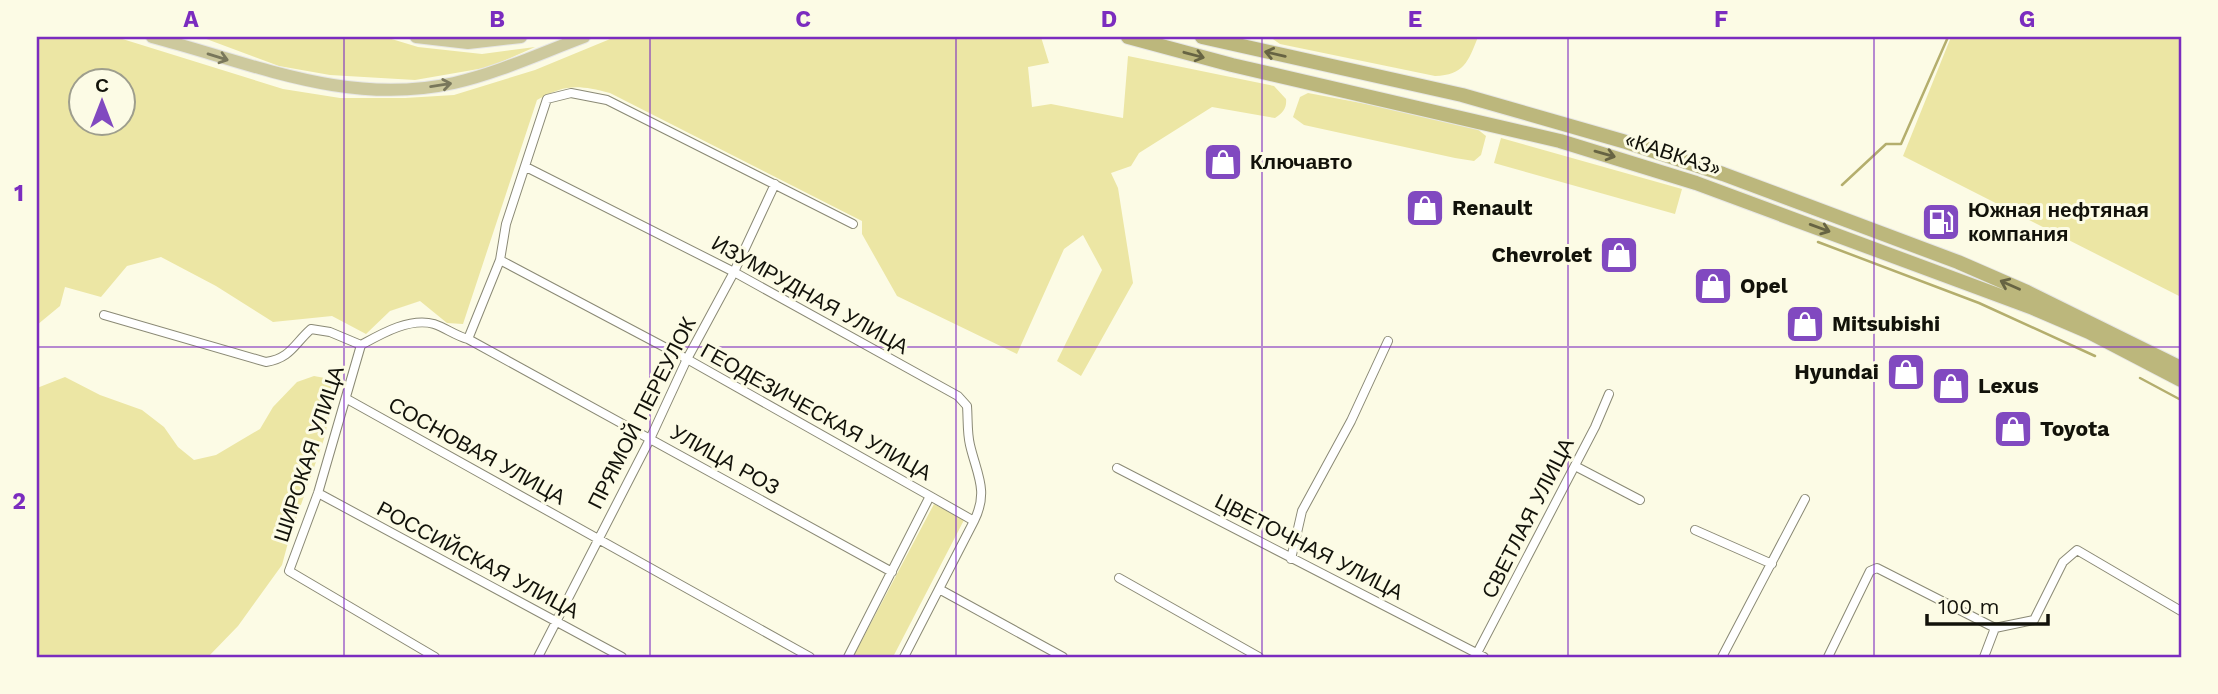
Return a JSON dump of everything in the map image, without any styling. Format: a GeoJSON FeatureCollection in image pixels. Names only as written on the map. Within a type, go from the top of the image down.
{"type":"FeatureCollection","features":[{"type":"Feature","properties":{"kind":"highway","name":"«КАВКАЗ»"},"geometry":{"type":"LineString","coordinates":[[1128,37],[1232,65],[1560,141],[1696,183],[1941,272],[2088,332],[2181,380]]}},
{"type":"Feature","properties":{"kind":"highway","name":"«КАВКАЗ»"},"geometry":{"type":"LineString","coordinates":[[1202,37],[1462,95],[1626,142],[1723,174],[1947,258],[2027,292],[2181,368]]}},
{"type":"Feature","properties":{"kind":"highway"},"geometry":{"type":"LineString","coordinates":[[1307,61],[1333,71],[1440,95],[1446,100],[1439,105],[1362,93]]}},
{"type":"Feature","properties":{"kind":"highway"},"geometry":{"type":"LineString","coordinates":[[1552,121],[1524,117],[1489,107],[1483,111],[1484,116],[1489,118],[1560,141]]}},
{"type":"Feature","properties":{"kind":"main road"},"geometry":{"type":"LineString","coordinates":[[152,37],[292,79],[377,90],[415,89],[462,81],[584,37]]}},
{"type":"Feature","properties":{"kind":"main road"},"geometry":{"type":"LineString","coordinates":[[416,37],[468,43],[521,37]]}},
{"type":"Feature","properties":{"kind":"street"},"geometry":{"type":"LineString","coordinates":[[468,340],[500,260],[506,224],[547,99],[572,93],[607,100],[853,223]]}},
{"type":"Feature","properties":{"kind":"street","name":"ИЗУМРУДНАЯ УЛИЦА"},"geometry":{"type":"LineString","coordinates":[[526,167],[734,272],[958,397],[967,406],[969,443],[983,490],[981,507],[904,657]]}},
{"type":"Feature","properties":{"kind":"street","name":"ПРЯМОЙ ПЕРЕУЛОК"},"geometry":{"type":"LineString","coordinates":[[538,657],[650,439],[687,359],[734,272],[775,184]]}},
{"type":"Feature","properties":{"kind":"street","name":"ГЕОДЕЗИЧЕСКАЯ УЛИЦА"},"geometry":{"type":"LineString","coordinates":[[500,260],[687,359],[974,521]]}},
{"type":"Feature","properties":{"kind":"street"},"geometry":{"type":"LineString","coordinates":[[104,315],[266,362],[287,355],[300,338],[312,329],[330,332],[361,345]]}},
{"type":"Feature","properties":{"kind":"street","name":"УЛИЦА РОЗ"},"geometry":{"type":"LineString","coordinates":[[361,345],[396,328],[422,322],[436,324],[892,572]]}},
{"type":"Feature","properties":{"kind":"street"},"geometry":{"type":"LineString","coordinates":[[1290,559],[1302,511],[1352,421],[1388,341]]}},
{"type":"Feature","properties":{"kind":"street","name":"ШИРОКАЯ УЛИЦА"},"geometry":{"type":"LineString","coordinates":[[361,345],[318,493],[289,571],[435,657]]}},
{"type":"Feature","properties":{"kind":"street","name":"СВЕТЛАЯ УЛИЦА"},"geometry":{"type":"LineString","coordinates":[[1479,656],[1609,394]]}},
{"type":"Feature","properties":{"kind":"street","name":"СОСНОВАЯ УЛИЦА"},"geometry":{"type":"LineString","coordinates":[[347,399],[810,657]]}},
{"type":"Feature","properties":{"kind":"street"},"geometry":{"type":"LineString","coordinates":[[1575,466],[1640,500]]}},
{"type":"Feature","properties":{"kind":"street","name":"ЦВЕТОЧНАЯ УЛИЦА"},"geometry":{"type":"LineString","coordinates":[[1117,468],[1479,656]]}},
{"type":"Feature","properties":{"kind":"street","name":"РОССИЙСКАЯ УЛИЦА"},"geometry":{"type":"LineString","coordinates":[[318,493],[622,657]]}},
{"type":"Feature","properties":{"kind":"street"},"geometry":{"type":"LineString","coordinates":[[848,657],[930,496]]}},
{"type":"Feature","properties":{"kind":"street"},"geometry":{"type":"LineString","coordinates":[[1722,657],[1805,499]]}},
{"type":"Feature","properties":{"kind":"street"},"geometry":{"type":"LineString","coordinates":[[1695,530],[1772,564]]}},
{"type":"Feature","properties":{"kind":"street"},"geometry":{"type":"LineString","coordinates":[[1828,657],[1870,571],[1877,568],[1995,628],[2034,620],[2063,562],[2077,550],[2181,611]]}},
{"type":"Feature","properties":{"kind":"street"},"geometry":{"type":"LineString","coordinates":[[1119,578],[1259,657]]}},
{"type":"Feature","properties":{"kind":"street"},"geometry":{"type":"LineString","coordinates":[[939,589],[1063,657]]}},
{"type":"Feature","properties":{"kind":"street"},"geometry":{"type":"LineString","coordinates":[[1984,657],[1995,628]]}},
{"type":"Feature","properties":{"kind":"shaded area"},"geometry":{"type":"Polygon","coordinates":[[[37,37],[116,37],[283,89],[340,98],[405,98],[454,95],[535,70],[615,37],[1041,37],[1049,63],[1028,67],[1032,107],[1051,104],[1123,118],[1128,56],[1274,86],[1286,99],[1284,110],[1275,118],[1212,107],[1139,153],[1131,166],[1111,173],[1118,188],[1133,283],[1081,376],[1057,361],[1102,270],[1083,235],[1064,249],[1017,354],[897,296],[862,234],[862,221],[610,93],[580,87],[556,91],[537,100],[463,324],[447,323],[420,301],[390,311],[366,334],[332,316],[273,322],[216,286],[161,257],[127,266],[101,297],[65,287],[60,306],[37,325],[37,37]]]}},
{"type":"Feature","properties":{"kind":"shaded area"},"geometry":{"type":"Polygon","coordinates":[[[201,37],[385,37],[418,47],[482,54],[535,47],[490,67],[415,80],[330,75],[279,66],[201,37]]]}},
{"type":"Feature","properties":{"kind":"shaded area"},"geometry":{"type":"Polygon","coordinates":[[[1270,37],[1478,37],[1464,66],[1453,73],[1435,76],[1280,44],[1270,37]]]}},
{"type":"Feature","properties":{"kind":"shaded area"},"geometry":{"type":"Polygon","coordinates":[[[1951,37],[2181,37],[2181,297],[1903,156],[1951,37]]]}},
{"type":"Feature","properties":{"kind":"shaded area"},"geometry":{"type":"Polygon","coordinates":[[[1308,93],[1462,122],[1486,136],[1481,155],[1474,161],[1455,158],[1304,125],[1293,117],[1300,97],[1308,93]]]}},
{"type":"Feature","properties":{"kind":"shaded area"},"geometry":{"type":"Polygon","coordinates":[[[1501,138],[1682,189],[1675,214],[1494,163],[1501,138]]]}},
{"type":"Feature","properties":{"kind":"shaded area"},"geometry":{"type":"Polygon","coordinates":[[[314,376],[330,379],[333,400],[324,439],[282,565],[238,626],[208,657],[37,657],[37,388],[65,377],[100,395],[142,410],[164,427],[178,447],[194,460],[216,455],[260,429],[273,407],[297,382],[314,376]]]}},
{"type":"Feature","properties":{"kind":"shaded area"},"geometry":{"type":"Polygon","coordinates":[[[934,504],[964,520],[893,657],[853,657],[934,504]]]}},
{"type":"Feature","properties":{"kind":"waterway"},"geometry":{"type":"LineString","coordinates":[[1842,185],[1886,144],[1901,144],[1948,37]]}},
{"type":"Feature","properties":{"kind":"waterway"},"geometry":{"type":"LineString","coordinates":[[1818,242],[1979,303],[2095,356]]}},
{"type":"Feature","properties":{"kind":"waterway"},"geometry":{"type":"LineString","coordinates":[[2140,378],[2181,400]]}},
{"type":"Feature","properties":{"kind":"place","name":"Ключавто"},"geometry":{"type":"Point","coordinates":[1223,162]}},
{"type":"Feature","properties":{"kind":"place","name":"Renault"},"geometry":{"type":"Point","coordinates":[1425,208]}},
{"type":"Feature","properties":{"kind":"place","name":"Южная нефтяная компания"},"geometry":{"type":"Point","coordinates":[1941,222]}},
{"type":"Feature","properties":{"kind":"place","name":"Chevrolet"},"geometry":{"type":"Point","coordinates":[1619,255]}},
{"type":"Feature","properties":{"kind":"place","name":"Opel"},"geometry":{"type":"Point","coordinates":[1713,286]}},
{"type":"Feature","properties":{"kind":"place","name":"Mitsubishi"},"geometry":{"type":"Point","coordinates":[1805,324]}},
{"type":"Feature","properties":{"kind":"place","name":"Hyundai"},"geometry":{"type":"Point","coordinates":[1906,372]}},
{"type":"Feature","properties":{"kind":"place","name":"Lexus"},"geometry":{"type":"Point","coordinates":[1951,386]}},
{"type":"Feature","properties":{"kind":"place","name":"Toyota"},"geometry":{"type":"Point","coordinates":[2013,429]}}]}
